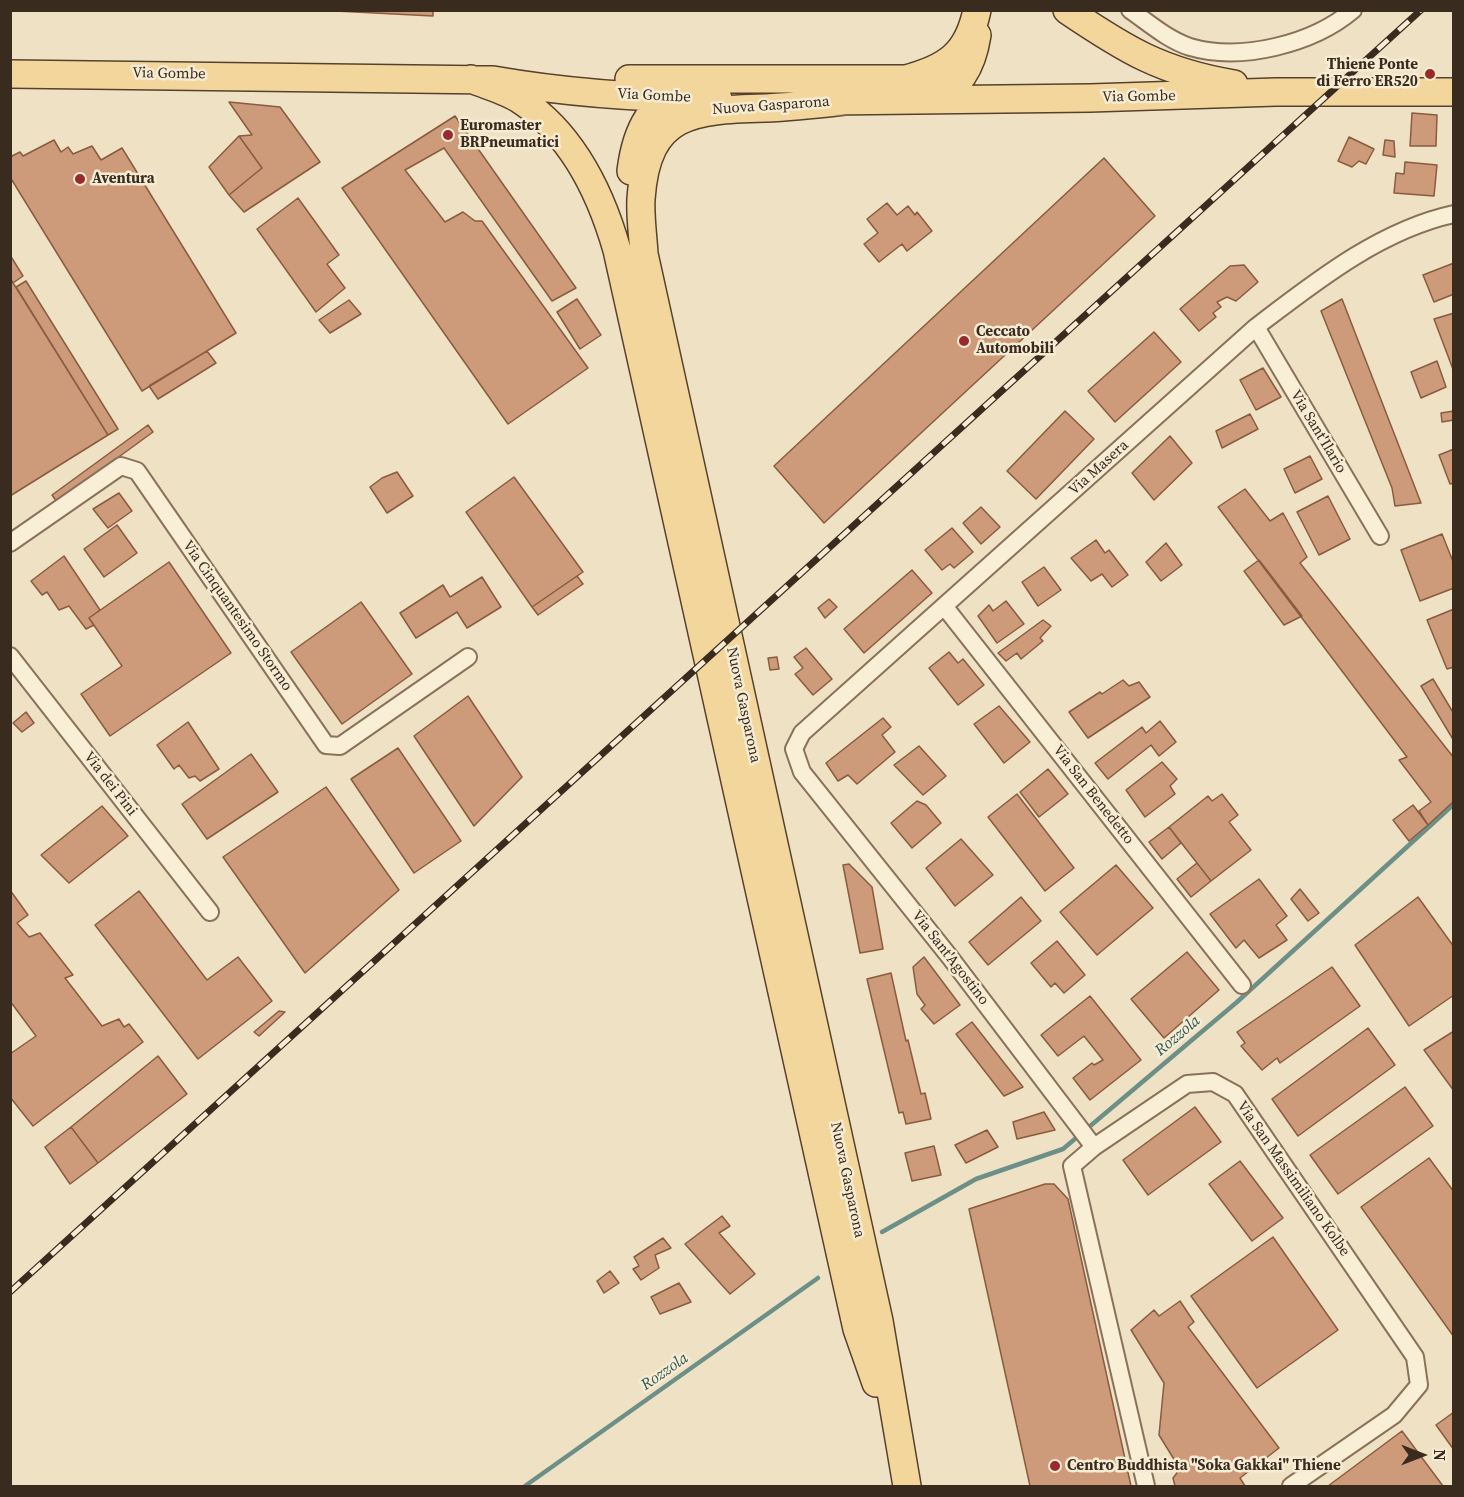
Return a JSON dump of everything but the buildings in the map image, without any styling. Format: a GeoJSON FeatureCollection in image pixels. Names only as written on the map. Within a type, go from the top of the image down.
{"type":"FeatureCollection","features":[{"type":"Feature","properties":{"kind":"main road"},"geometry":{"type":"LineString","coordinates":[[482,80],[885,80],[942,68],[960,52],[979,10]]}},
{"type":"Feature","properties":{"kind":"main road"},"geometry":{"type":"LineString","coordinates":[[927,100],[948,91],[968,70],[976,44],[979,10]]}},
{"type":"Feature","properties":{"kind":"main road"},"geometry":{"type":"LineString","coordinates":[[1067,10],[1132,52],[1173,71],[1276,92]]}},
{"type":"Feature","properties":{"kind":"main road","name":"Via Gombe"},"geometry":{"type":"LineString","coordinates":[[10,74],[482,80],[547,89],[667,98],[844,101],[1276,92],[1454,92]]}},
{"type":"Feature","properties":{"kind":"main road","name":"Via Gombe"},"geometry":{"type":"LineString","coordinates":[[10,91],[96,74]]}},
{"type":"Feature","properties":{"kind":"main road","name":"Nuova Gasparona"},"geometry":{"type":"LineString","coordinates":[[482,80],[521,100],[538,114],[590,178],[605,208],[858,1329],[905,1475]]}},
{"type":"Feature","properties":{"kind":"main road"},"geometry":{"type":"LineString","coordinates":[[644,254],[630,201],[630,175],[634,148],[641,129],[667,98],[702,87],[739,80]]}},
{"type":"Feature","properties":{"kind":"main road","name":"Nuova Gasparona"},"geometry":{"type":"LineString","coordinates":[[844,101],[770,108],[715,109],[680,119],[655,145],[646,169],[641,200],[644,254],[879,1321],[905,1475]]}},
{"type":"Feature","properties":{"kind":"street"},"geometry":{"type":"LineString","coordinates":[[1130,10],[1170,38],[1191,47],[1232,51],[1265,49],[1303,40],[1336,25],[1353,10]]}},
{"type":"Feature","properties":{"kind":"street","name":"Via Masera"},"geometry":{"type":"LineString","coordinates":[[802,772],[794,749],[802,732],[1256,327],[1306,289],[1357,257],[1427,220],[1454,214]]}},
{"type":"Feature","properties":{"kind":"street","name":"Via Sant'Ilario"},"geometry":{"type":"LineString","coordinates":[[1256,327],[1380,536]]}},
{"type":"Feature","properties":{"kind":"street","name":"Via Cinquantesimo Stormo"},"geometry":{"type":"LineString","coordinates":[[10,543],[121,466],[136,471],[326,745],[340,746],[468,657]]}},
{"type":"Feature","properties":{"kind":"street","name":"Via San Benedetto"},"geometry":{"type":"LineString","coordinates":[[944,606],[1242,985]]}},
{"type":"Feature","properties":{"kind":"street","name":"Via dei Pini"},"geometry":{"type":"LineString","coordinates":[[10,656],[210,912]]}},
{"type":"Feature","properties":{"kind":"street","name":"Via Sant'Agostino"},"geometry":{"type":"LineString","coordinates":[[802,772],[949,956],[1086,1136]]}},
{"type":"Feature","properties":{"kind":"street","name":"Via San Massimiliano Kolbe"},"geometry":{"type":"LineString","coordinates":[[1146,1486],[1072,1166],[1086,1136],[1187,1084],[1213,1082],[1235,1094],[1415,1357],[1419,1385],[1394,1415],[1291,1486]]}},
{"type":"Feature","properties":{"kind":"waterway","name":"Rozzola"},"geometry":{"type":"LineString","coordinates":[[882,1232],[976,1179],[1063,1149],[1237,1002],[1454,804]]}},
{"type":"Feature","properties":{"kind":"waterway","name":"Rozzola"},"geometry":{"type":"LineString","coordinates":[[525,1486],[818,1278]]}},
{"type":"Feature","properties":{"kind":"railway"},"geometry":{"type":"LineString","coordinates":[[10,1292],[1421,10]]}},
{"type":"Feature","properties":{"kind":"place","name":"Thiene Ponte di Ferro ER520"},"geometry":{"type":"Point","coordinates":[1430,74]}},
{"type":"Feature","properties":{"kind":"place","name":"Euromaster BRPneumatici"},"geometry":{"type":"Point","coordinates":[448,135]}},
{"type":"Feature","properties":{"kind":"place","name":"Aventura"},"geometry":{"type":"Point","coordinates":[80,179]}},
{"type":"Feature","properties":{"kind":"place","name":"Ceccato Automobili"},"geometry":{"type":"Point","coordinates":[964,341]}},
{"type":"Feature","properties":{"kind":"place","name":"Centro Buddhista \"Soka Gakkai\" Thiene"},"geometry":{"type":"Point","coordinates":[1055,1466]}}]}
